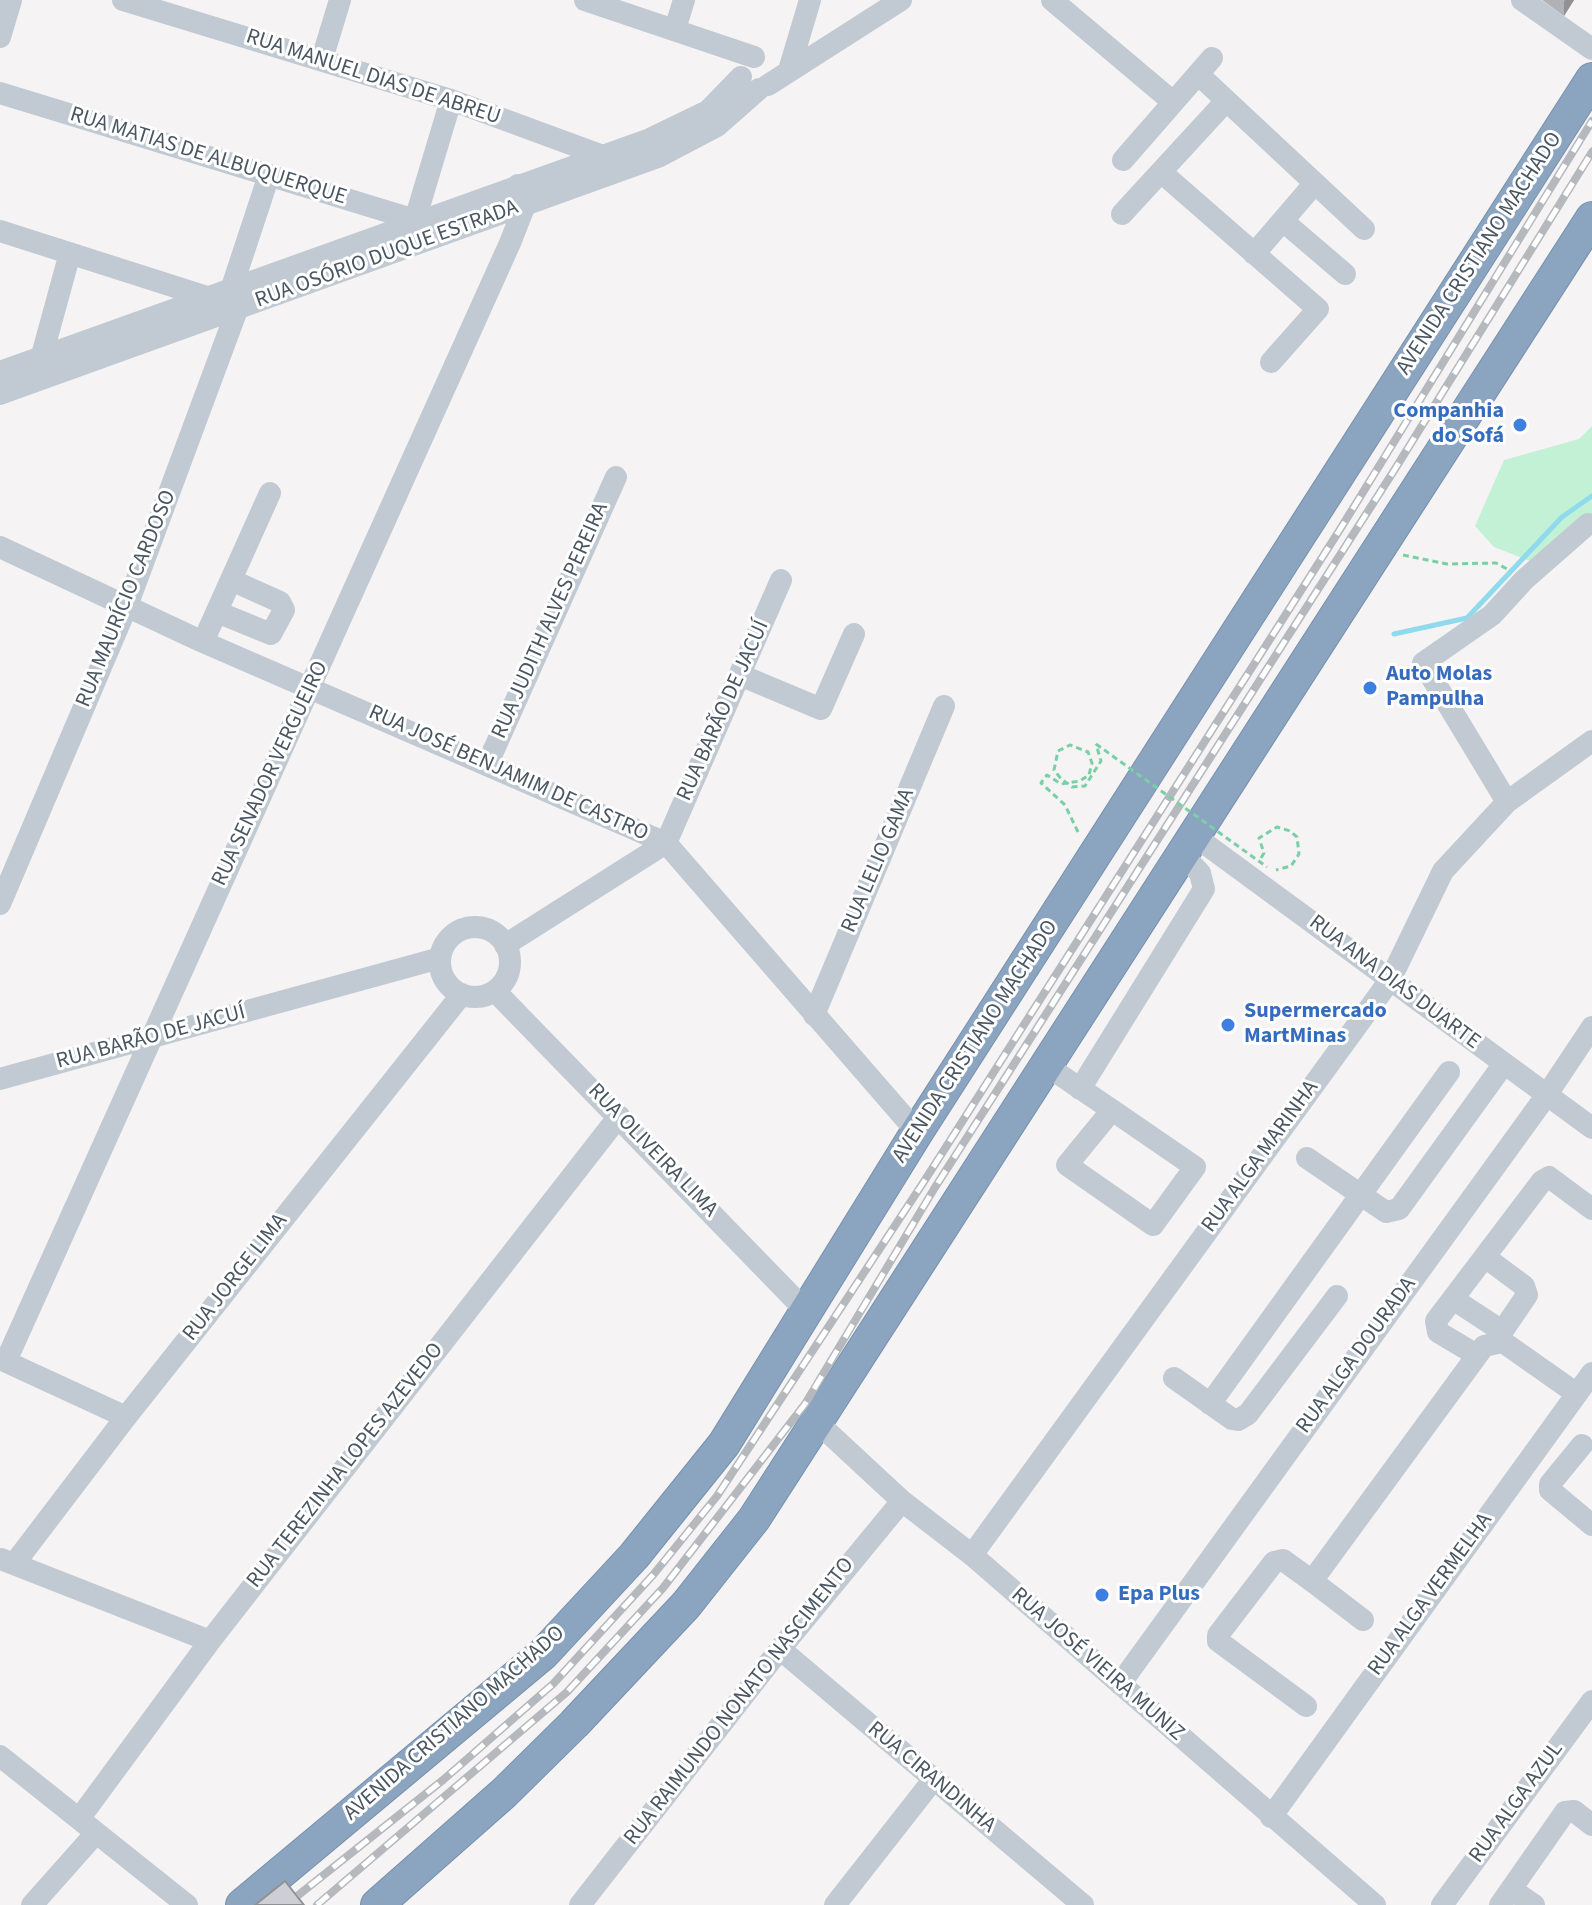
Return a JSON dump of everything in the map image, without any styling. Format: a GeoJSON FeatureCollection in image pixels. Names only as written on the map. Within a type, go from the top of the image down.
{"type":"FeatureCollection","features":[{"type":"Feature","properties":{"kind":"highway","name":"AVENIDA CRISTIANO MACHADO"},"geometry":{"type":"LineString","coordinates":[[242,1905],[543,1654],[634,1556],[724,1444],[917,1132],[1592,79]]}},
{"type":"Feature","properties":{"kind":"highway"},"geometry":{"type":"LineString","coordinates":[[377,1905],[504,1793],[686,1605],[754,1519],[819,1424],[1592,218]]}},
{"type":"Feature","properties":{"kind":"street"},"geometry":{"type":"LineString","coordinates":[[0,37],[11,0]]}},
{"type":"Feature","properties":{"kind":"street","name":"RUA MANUEL DIAS DE ABREU"},"geometry":{"type":"LineString","coordinates":[[123,0],[451,100],[607,165]]}},
{"type":"Feature","properties":{"kind":"street"},"geometry":{"type":"LineString","coordinates":[[322,59],[340,0]]}},
{"type":"Feature","properties":{"kind":"street"},"geometry":{"type":"LineString","coordinates":[[585,0],[727,47],[765,72],[810,0]]}},
{"type":"Feature","properties":{"kind":"street"},"geometry":{"type":"LineString","coordinates":[[675,29],[684,0]]}},
{"type":"Feature","properties":{"kind":"street"},"geometry":{"type":"LineString","coordinates":[[1052,0],[1173,102]]}},
{"type":"Feature","properties":{"kind":"street"},"geometry":{"type":"LineString","coordinates":[[1522,0],[1592,49]]}},
{"type":"Feature","properties":{"kind":"street","name":"RUA OSÓRIO DUQUE ESTRADA"},"geometry":{"type":"LineString","coordinates":[[2,383],[227,297],[607,165],[708,111],[765,72],[891,3]]}},
{"type":"Feature","properties":{"kind":"street"},"geometry":{"type":"LineString","coordinates":[[1123,160],[1205,66],[1226,101],[1364,229]]}},
{"type":"Feature","properties":{"kind":"street","name":"RUA MATIAS DE ALBUQUERQUE"},"geometry":{"type":"LineString","coordinates":[[0,93],[269,175],[419,231]]}},
{"type":"Feature","properties":{"kind":"street"},"geometry":{"type":"LineString","coordinates":[[419,231],[451,100]]}},
{"type":"Feature","properties":{"kind":"street"},"geometry":{"type":"LineString","coordinates":[[1122,214],[1226,101]]}},
{"type":"Feature","properties":{"kind":"street"},"geometry":{"type":"LineString","coordinates":[[1161,172],[1318,309],[1271,362]]}},
{"type":"Feature","properties":{"kind":"street","name":"RUA MAURÍCIO CARDOSO"},"geometry":{"type":"LineString","coordinates":[[0,904],[127,606],[269,175]]}},
{"type":"Feature","properties":{"kind":"street"},"geometry":{"type":"LineString","coordinates":[[1254,254],[1315,183]]}},
{"type":"Feature","properties":{"kind":"street","name":"RUA SENADOR VERGUEIRO"},"geometry":{"type":"LineString","coordinates":[[3,1360],[312,688],[521,195]]}},
{"type":"Feature","properties":{"kind":"street"},"geometry":{"type":"LineString","coordinates":[[1283,221],[1345,274]]}},
{"type":"Feature","properties":{"kind":"street"},"geometry":{"type":"LineString","coordinates":[[0,231],[227,297]]}},
{"type":"Feature","properties":{"kind":"street"},"geometry":{"type":"LineString","coordinates":[[44,368],[70,253]]}},
{"type":"Feature","properties":{"kind":"street","name":"RUA JUDITH ALVES PEREIRA"},"geometry":{"type":"LineString","coordinates":[[487,765],[616,477]]}},
{"type":"Feature","properties":{"kind":"street"},"geometry":{"type":"LineString","coordinates":[[203,642],[270,493]]}},
{"type":"Feature","properties":{"kind":"street"},"geometry":{"type":"LineString","coordinates":[[1507,802],[1423,663],[1492,615],[1524,580],[1588,524]]}},
{"type":"Feature","properties":{"kind":"street","name":"RUA JOSÉ BENJAMIM DE CASTRO"},"geometry":{"type":"LineString","coordinates":[[0,547],[203,642],[666,843],[917,1132]]}},
{"type":"Feature","properties":{"kind":"street"},"geometry":{"type":"LineString","coordinates":[[217,612],[245,625],[259,595],[231,580]]}},
{"type":"Feature","properties":{"kind":"street","name":"RUA BARÃO DE JACUÍ"},"geometry":{"type":"LineString","coordinates":[[666,843],[781,580]]}},
{"type":"Feature","properties":{"kind":"street"},"geometry":{"type":"LineString","coordinates":[[740,675],[821,709],[854,634]]}},
{"type":"Feature","properties":{"kind":"street","name":"RUA LELIO GAMA"},"geometry":{"type":"LineString","coordinates":[[814,1015],[944,706]]}},
{"type":"Feature","properties":{"kind":"street","name":"RUA ALGA MARINHA"},"geometry":{"type":"LineString","coordinates":[[972,1555],[1390,980],[1443,871],[1507,802],[1592,741]]}},
{"type":"Feature","properties":{"kind":"street"},"geometry":{"type":"LineString","coordinates":[[505,945],[666,843]]}},
{"type":"Feature","properties":{"kind":"street"},"geometry":{"type":"LineString","coordinates":[[1080,1089],[1204,889],[1190,846]]}},
{"type":"Feature","properties":{"kind":"street","name":"RUA ANA DIAS DUARTE"},"geometry":{"type":"LineString","coordinates":[[1190,846],[1390,980],[1592,1128]]}},
{"type":"Feature","properties":{"kind":"street"},"geometry":{"type":"LineString","coordinates":[[468,927],[489,930],[505,945],[509,954],[508,975],[495,991],[479,997],[462,994],[445,980],[440,958],[449,938],[468,927]]}},
{"type":"Feature","properties":{"kind":"street","name":"RUA BARÃO DE JACUÍ"},"geometry":{"type":"LineString","coordinates":[[0,1079],[440,958]]}},
{"type":"Feature","properties":{"kind":"street","name":"RUA OLIVEIRA LIMA"},"geometry":{"type":"LineString","coordinates":[[495,991],[807,1312]]}},
{"type":"Feature","properties":{"kind":"street","name":"RUA JORGE LIMA"},"geometry":{"type":"LineString","coordinates":[[7,1562],[462,994]]}},
{"type":"Feature","properties":{"kind":"street","name":"RUA ALGA DOURADA"},"geometry":{"type":"LineString","coordinates":[[1120,1684],[1546,1096],[1592,1027]]}},
{"type":"Feature","properties":{"kind":"street"},"geometry":{"type":"LineString","coordinates":[[1307,1158],[1386,1212],[1399,1209],[1503,1065]]}},
{"type":"Feature","properties":{"kind":"street"},"geometry":{"type":"LineString","coordinates":[[1047,1066],[1080,1089],[1112,1110],[1195,1167],[1153,1225],[1067,1165],[1112,1110]]}},
{"type":"Feature","properties":{"kind":"street"},"geometry":{"type":"LineString","coordinates":[[1210,1404],[1449,1072]]}},
{"type":"Feature","properties":{"kind":"street","name":"RUA TEREZINHA LOPES AZEVEDO"},"geometry":{"type":"LineString","coordinates":[[32,1905],[210,1641],[619,1116]]}},
{"type":"Feature","properties":{"kind":"street"},"geometry":{"type":"LineString","coordinates":[[1475,1354],[1438,1332],[1435,1326],[1546,1178],[1549,1177],[1592,1209]]}},
{"type":"Feature","properties":{"kind":"street"},"geometry":{"type":"LineString","coordinates":[[1312,1581],[1475,1354],[1498,1336],[1527,1295],[1526,1289],[1485,1257]]}},
{"type":"Feature","properties":{"kind":"street"},"geometry":{"type":"LineString","coordinates":[[1174,1378],[1232,1419],[1248,1414],[1337,1296]]}},
{"type":"Feature","properties":{"kind":"street"},"geometry":{"type":"LineString","coordinates":[[1453,1299],[1577,1394]]}},
{"type":"Feature","properties":{"kind":"street"},"geometry":{"type":"LineString","coordinates":[[3,1360],[126,1417]]}},
{"type":"Feature","properties":{"kind":"street","name":"RUA ALGA VERMELHA"},"geometry":{"type":"LineString","coordinates":[[1271,1817],[1592,1373]]}},
{"type":"Feature","properties":{"kind":"street","name":"RUA JOSÉ VIEIRA MUNIZ"},"geometry":{"type":"LineString","coordinates":[[819,1424],[902,1501],[972,1555],[1375,1905]]}},
{"type":"Feature","properties":{"kind":"street"},"geometry":{"type":"LineString","coordinates":[[1582,1445],[1550,1484],[1550,1490],[1592,1525]]}},
{"type":"Feature","properties":{"kind":"street","name":"RUA RAIMUNDO NONATO NASCIMENTO"},"geometry":{"type":"LineString","coordinates":[[580,1905],[780,1649],[902,1501]]}},
{"type":"Feature","properties":{"kind":"street"},"geometry":{"type":"LineString","coordinates":[[1306,1706],[1222,1646],[1218,1635],[1278,1560],[1312,1581],[1363,1620]]}},
{"type":"Feature","properties":{"kind":"street"},"geometry":{"type":"LineString","coordinates":[[7,1562],[210,1641]]}},
{"type":"Feature","properties":{"kind":"street","name":"RUA CIRANDINHA"},"geometry":{"type":"LineString","coordinates":[[780,1649],[1083,1905]]}},
{"type":"Feature","properties":{"kind":"street","name":"RUA ALGA AZUL"},"geometry":{"type":"LineString","coordinates":[[1442,1905],[1592,1701]]}},
{"type":"Feature","properties":{"kind":"street"},"geometry":{"type":"LineString","coordinates":[[0,1756],[187,1905]]}},
{"type":"Feature","properties":{"kind":"street"},"geometry":{"type":"LineString","coordinates":[[835,1905],[933,1780]]}},
{"type":"Feature","properties":{"kind":"street"},"geometry":{"type":"LineString","coordinates":[[1534,1905],[1506,1897],[1565,1812],[1574,1811],[1592,1825]]}},
{"type":"Feature","properties":{"kind":"path"},"geometry":{"type":"LineString","coordinates":[[1380,551],[1447,564],[1496,563]]}},
{"type":"Feature","properties":{"kind":"path"},"geometry":{"type":"LineString","coordinates":[[1090,866],[1065,805],[1041,783],[1047,775],[1061,784],[1067,783],[1089,775],[1092,763],[1083,747],[1070,745],[1058,751],[1054,770],[1067,783],[1085,786],[1092,778],[1101,761],[1096,744],[1267,867],[1281,871],[1291,866],[1300,847],[1290,831],[1277,827],[1259,838],[1264,853]]}},
{"type":"Feature","properties":{"kind":"green space"},"geometry":{"type":"Polygon","coordinates":[[[1592,426],[1592,526],[1540,565],[1494,547],[1475,526],[1504,460],[1579,439],[1592,426]]]}},
{"type":"Feature","properties":{"kind":"building"},"geometry":{"type":"Polygon","coordinates":[[[285,1881],[304,1905],[255,1905],[285,1881]]]}},
{"type":"Feature","properties":{"kind":"waterway"},"geometry":{"type":"LineString","coordinates":[[1394,634],[1467,618],[1562,517],[1592,496]]}},
{"type":"Feature","properties":{"kind":"tram line"},"geometry":{"type":"LineString","coordinates":[[1577,175],[1592,148]]}},
{"type":"Feature","properties":{"kind":"railway"},"geometry":{"type":"LineString","coordinates":[[286,1905],[443,1780],[553,1684],[653,1575],[717,1496],[923,1183],[1339,531],[1592,121]]}},
{"type":"Feature","properties":{"kind":"railway"},"geometry":{"type":"LineString","coordinates":[[317,1905],[567,1692],[663,1588],[805,1404],[934,1189],[1395,469],[1592,152]]}},
{"type":"Feature","properties":{"kind":"place","name":"Companhia do Sofá"},"geometry":{"type":"Point","coordinates":[1520,425]}},
{"type":"Feature","properties":{"kind":"place","name":"Auto Molas Pampulha"},"geometry":{"type":"Point","coordinates":[1370,688]}},
{"type":"Feature","properties":{"kind":"place","name":"Supermercado MartMinas"},"geometry":{"type":"Point","coordinates":[1228,1025]}},
{"type":"Feature","properties":{"kind":"place","name":"Epa Plus"},"geometry":{"type":"Point","coordinates":[1102,1595]}}]}
